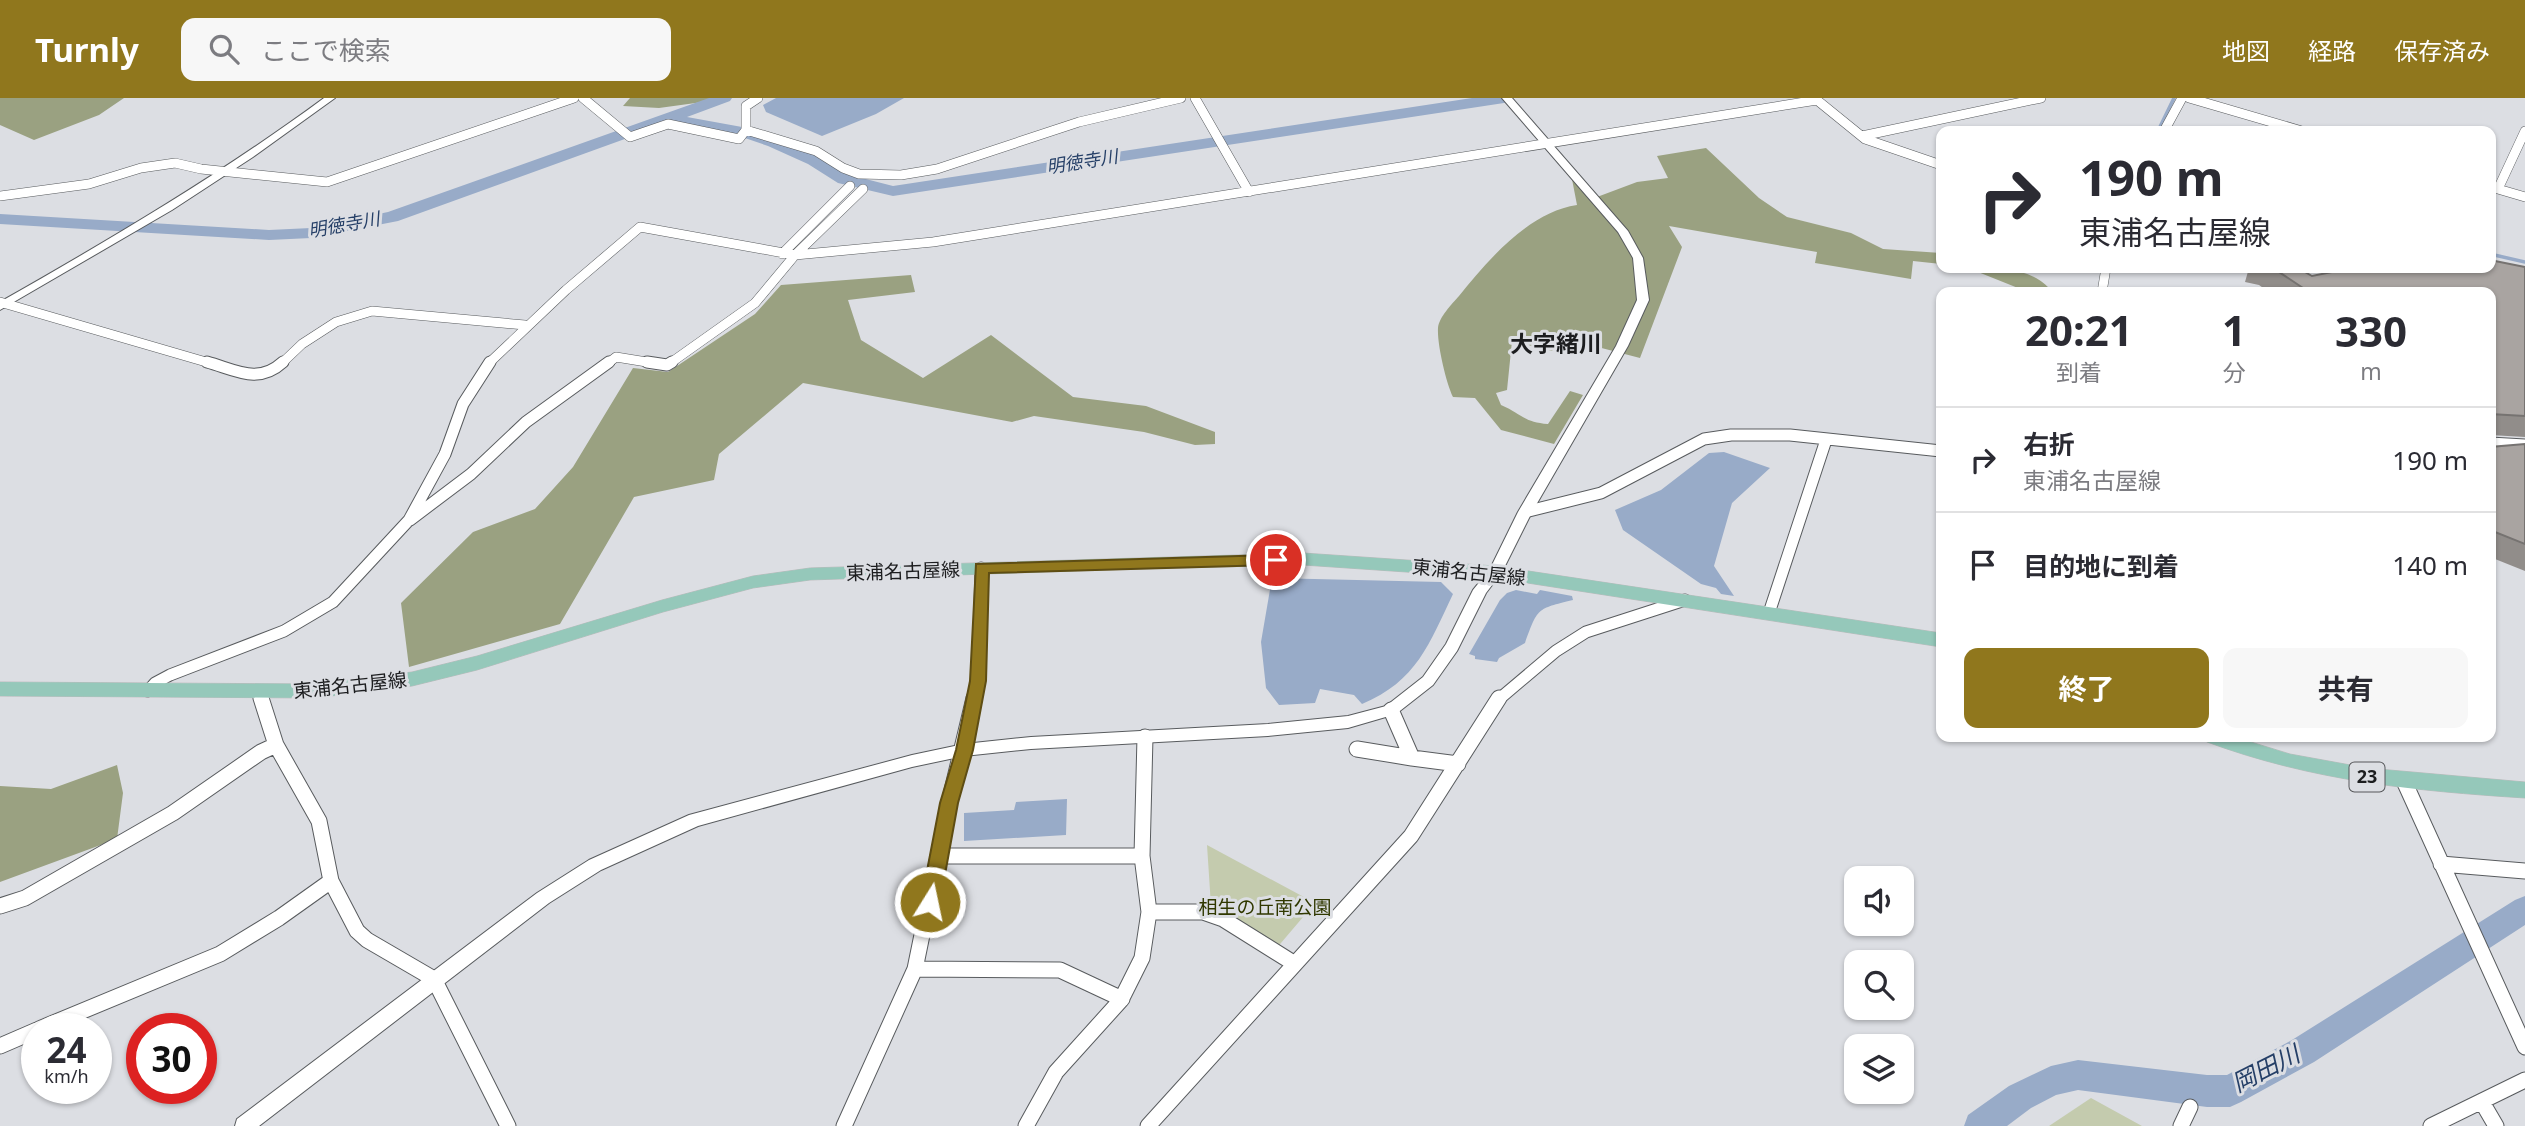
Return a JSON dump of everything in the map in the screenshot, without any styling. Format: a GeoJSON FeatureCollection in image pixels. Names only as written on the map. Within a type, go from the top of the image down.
{"type":"FeatureCollection","features":[{"type":"Feature","properties":{"kind":"main road","name":"東浦名古屋線"},"geometry":{"type":"LineString","coordinates":[[0,689],[259,693],[315,691],[412,679],[477,663],[662,606],[753,582],[810,574],[1303,559],[1495,572],[1936,639]]}},
{"type":"Feature","properties":{"kind":"main road","name":"23"},"geometry":{"type":"LineString","coordinates":[[2228,742],[2279,761],[2345,774],[2525,790]]}},
{"type":"Feature","properties":{"kind":"street"},"geometry":{"type":"LineString","coordinates":[[2,304],[145,224],[231,170],[330,98]]}},
{"type":"Feature","properties":{"kind":"street"},"geometry":{"type":"LineString","coordinates":[[0,196],[80,186],[141,168],[175,163],[201,169],[327,182],[574,98]]}},
{"type":"Feature","properties":{"kind":"street"},"geometry":{"type":"LineString","coordinates":[[583,98],[630,137],[668,124],[739,138],[746,130],[744,110],[758,98]]}},
{"type":"Feature","properties":{"kind":"street"},"geometry":{"type":"LineString","coordinates":[[746,130],[816,151],[843,168],[859,174],[901,175],[937,169],[1079,122],[1181,98]]}},
{"type":"Feature","properties":{"kind":"street"},"geometry":{"type":"LineString","coordinates":[[1195,98],[1249,192]]}},
{"type":"Feature","properties":{"kind":"street"},"geometry":{"type":"LineString","coordinates":[[1861,136],[2041,98]]}},
{"type":"Feature","properties":{"kind":"street"},"geometry":{"type":"LineString","coordinates":[[2167,126],[2182,98]]}},
{"type":"Feature","properties":{"kind":"street"},"geometry":{"type":"LineString","coordinates":[[2189,98],[2285,126]]}},
{"type":"Feature","properties":{"kind":"street"},"geometry":{"type":"LineString","coordinates":[[244,1126],[543,898],[595,865],[695,820],[912,761],[964,750],[1031,743],[1327,724],[1391,710],[1428,681],[1439,667],[1480,590],[1495,572],[1525,512],[1622,346],[1643,300],[1643,279],[1634,247],[1614,219],[1508,99]]}},
{"type":"Feature","properties":{"kind":"street"},"geometry":{"type":"LineString","coordinates":[[148,691],[155,683],[170,675],[284,632],[321,611],[345,590],[410,520],[445,454],[463,404],[478,377],[526,325],[640,227],[794,255],[933,242],[1817,100],[1861,136],[1936,163]]}},
{"type":"Feature","properties":{"kind":"street"},"geometry":{"type":"LineString","coordinates":[[2496,184],[2525,131]]}},
{"type":"Feature","properties":{"kind":"street"},"geometry":{"type":"LineString","coordinates":[[782,254],[850,186]]}},
{"type":"Feature","properties":{"kind":"street"},"geometry":{"type":"LineString","coordinates":[[410,520],[430,508],[471,474],[526,422],[616,357],[663,365],[671,363],[755,303],[794,255],[863,189]]}},
{"type":"Feature","properties":{"kind":"street"},"geometry":{"type":"LineString","coordinates":[[2496,189],[2525,197]]}},
{"type":"Feature","properties":{"kind":"street"},"geometry":{"type":"LineString","coordinates":[[2,304],[256,376],[271,373],[302,344],[336,322],[372,311],[526,325]]}},
{"type":"Feature","properties":{"kind":"street"},"geometry":{"type":"LineString","coordinates":[[1525,512],[1601,493],[1704,439],[1754,435],[1936,451]]}},
{"type":"Feature","properties":{"kind":"street"},"geometry":{"type":"LineString","coordinates":[[1769,614],[1826,440]]}},
{"type":"Feature","properties":{"kind":"street"},"geometry":{"type":"LineString","coordinates":[[2496,443],[2525,445]]}},
{"type":"Feature","properties":{"kind":"street"},"geometry":{"type":"LineString","coordinates":[[844,1126],[915,969],[949,803],[964,750],[978,681],[981,568]]}},
{"type":"Feature","properties":{"kind":"street"},"geometry":{"type":"LineString","coordinates":[[1148,1126],[1411,836],[1500,697],[1556,651],[1586,632],[1686,600]]}},
{"type":"Feature","properties":{"kind":"street"},"geometry":{"type":"LineString","coordinates":[[259,693],[276,744],[319,821],[331,881],[357,931],[366,940],[434,979],[508,1126]]}},
{"type":"Feature","properties":{"kind":"street"},"geometry":{"type":"LineString","coordinates":[[1391,710],[1412,758]]}},
{"type":"Feature","properties":{"kind":"street"},"geometry":{"type":"LineString","coordinates":[[1026,1126],[1056,1072],[1122,999],[1142,958],[1149,912],[1142,856],[1145,737]]}},
{"type":"Feature","properties":{"kind":"street"},"geometry":{"type":"LineString","coordinates":[[0,906],[25,898],[173,813],[276,744]]}},
{"type":"Feature","properties":{"kind":"street"},"geometry":{"type":"LineString","coordinates":[[1357,749],[1458,764]]}},
{"type":"Feature","properties":{"kind":"street"},"geometry":{"type":"LineString","coordinates":[[2404,781],[2525,1047]]}},
{"type":"Feature","properties":{"kind":"street"},"geometry":{"type":"LineString","coordinates":[[939,856],[1142,856]]}},
{"type":"Feature","properties":{"kind":"street"},"geometry":{"type":"LineString","coordinates":[[2441,864],[2525,871]]}},
{"type":"Feature","properties":{"kind":"street"},"geometry":{"type":"LineString","coordinates":[[77,1013],[220,954],[331,881]]}},
{"type":"Feature","properties":{"kind":"street"},"geometry":{"type":"LineString","coordinates":[[1149,912],[1203,912],[1223,919],[1295,964]]}},
{"type":"Feature","properties":{"kind":"street"},"geometry":{"type":"LineString","coordinates":[[915,969],[1060,970],[1122,999]]}},
{"type":"Feature","properties":{"kind":"street"},"geometry":{"type":"LineString","coordinates":[[0,1046],[21,1037]]}},
{"type":"Feature","properties":{"kind":"street"},"geometry":{"type":"LineString","coordinates":[[2431,1126],[2525,1080]]}},
{"type":"Feature","properties":{"kind":"street"},"geometry":{"type":"LineString","coordinates":[[2482,1102],[2496,1126]]}},
{"type":"Feature","properties":{"kind":"street"},"geometry":{"type":"LineString","coordinates":[[2181,1126],[2190,1107]]}},
{"type":"Feature","properties":{"kind":"green space"},"geometry":{"type":"Polygon","coordinates":[[[0,98],[124,98],[99,115],[34,140],[0,125],[0,98]]]}},
{"type":"Feature","properties":{"kind":"green space"},"geometry":{"type":"Polygon","coordinates":[[[630,98],[732,98],[659,108],[623,106],[630,98]]]}},
{"type":"Feature","properties":{"kind":"green space"},"geometry":{"type":"Polygon","coordinates":[[[1706,148],[1759,198],[1787,217],[1851,233],[1883,249],[1936,253],[1936,263],[1913,261],[1911,279],[1815,263],[1817,252],[1669,226],[1682,247],[1640,358],[1563,338],[1552,351],[1512,341],[1507,390],[1496,393],[1501,405],[1528,419],[1548,424],[1570,391],[1583,395],[1554,444],[1501,430],[1475,398],[1453,397],[1445,373],[1438,328],[1450,307],[1483,268],[1526,227],[1559,209],[1577,205],[1571,174],[1597,197],[1637,182],[1668,178],[1657,156],[1706,148]]]}},
{"type":"Feature","properties":{"kind":"green space"},"geometry":{"type":"Polygon","coordinates":[[[1980,273],[2024,273],[2048,287],[2016,287],[1980,273]]]}},
{"type":"Feature","properties":{"kind":"green space"},"geometry":{"type":"Polygon","coordinates":[[[911,275],[915,292],[848,300],[861,340],[923,378],[991,335],[1073,397],[1146,406],[1215,432],[1215,444],[1195,445],[1144,432],[1034,416],[1012,422],[803,383],[719,454],[714,480],[634,497],[560,624],[409,667],[401,603],[473,532],[535,509],[573,467],[633,368],[668,372],[755,314],[781,285],[911,275]]]}},
{"type":"Feature","properties":{"kind":"green space"},"geometry":{"type":"Polygon","coordinates":[[[117,765],[123,793],[117,839],[0,882],[0,786],[51,789],[117,765]]]}},
{"type":"Feature","properties":{"kind":"green space","name":"相生の丘南公園"},"geometry":{"type":"Polygon","coordinates":[[[1207,845],[1315,903],[1275,950],[1227,913],[1211,906],[1207,845]]]}},
{"type":"Feature","properties":{"kind":"green space"},"geometry":{"type":"Polygon","coordinates":[[[2091,1098],[2142,1126],[2049,1126],[2091,1098]]]}},
{"type":"Feature","properties":{"kind":"water"},"geometry":{"type":"Polygon","coordinates":[[[776,98],[904,98],[876,114],[822,136],[766,112],[763,105],[776,98]]]}},
{"type":"Feature","properties":{"kind":"water"},"geometry":{"type":"Polygon","coordinates":[[[1724,452],[1770,468],[1732,503],[1714,566],[1734,596],[1721,594],[1716,588],[1701,584],[1623,530],[1615,510],[1661,490],[1709,453],[1724,452]]]}},
{"type":"Feature","properties":{"kind":"water"},"geometry":{"type":"Polygon","coordinates":[[[1272,578],[1441,582],[1453,594],[1419,659],[1409,672],[1381,695],[1362,704],[1354,695],[1320,689],[1315,703],[1279,705],[1266,688],[1261,642],[1272,578]]]}},
{"type":"Feature","properties":{"kind":"water"},"geometry":{"type":"Polygon","coordinates":[[[1516,590],[1537,594],[1540,590],[1572,596],[1573,600],[1540,612],[1525,643],[1499,658],[1497,662],[1475,659],[1475,656],[1469,654],[1500,600],[1507,593],[1516,590]]]}},
{"type":"Feature","properties":{"kind":"water"},"geometry":{"type":"Polygon","coordinates":[[[1067,799],[1066,835],[964,841],[964,813],[1014,810],[1016,802],[1067,799]]]}},
{"type":"Feature","properties":{"kind":"building"},"geometry":{"type":"Polygon","coordinates":[[[2496,261],[2525,267],[2525,416],[2496,414],[2496,287],[2302,287],[2280,273],[2307,273],[2312,276],[2327,273],[2496,273],[2496,261]]]}},
{"type":"Feature","properties":{"kind":"building"},"geometry":{"type":"Polygon","coordinates":[[[2525,444],[2525,544],[2496,532],[2496,446],[2525,444]]]}},
{"type":"Feature","properties":{"kind":"waterway","name":"明徳寺川"},"geometry":{"type":"LineString","coordinates":[[0,219],[269,235],[311,233],[392,217],[724,98]]}},
{"type":"Feature","properties":{"kind":"waterway","name":"明徳寺川"},"geometry":{"type":"LineString","coordinates":[[671,119],[742,132],[774,142],[814,160],[844,179],[893,191],[1504,98]]}},
{"type":"Feature","properties":{"kind":"waterway"},"geometry":{"type":"LineString","coordinates":[[2160,126],[2174,98]]}},
{"type":"Feature","properties":{"kind":"waterway"},"geometry":{"type":"LineString","coordinates":[[2496,255],[2525,262]]}},
{"type":"Feature","properties":{"kind":"waterway","name":"岡田川"},"geometry":{"type":"LineString","coordinates":[[1980,1126],[2020,1097],[2051,1081],[2078,1075],[2207,1091],[2230,1091],[2303,1051],[2525,909]]}},
{"type":"Feature","properties":{"kind":"district","name":"大字緒川"},"geometry":{"type":"Point","coordinates":[1556,344]}},
{"type":"Feature","properties":{"kind":"route"},"geometry":{"type":"LineString","coordinates":[[930,902],[949,803],[964,750],[978,681],[981,568],[1276,560]]}}]}
